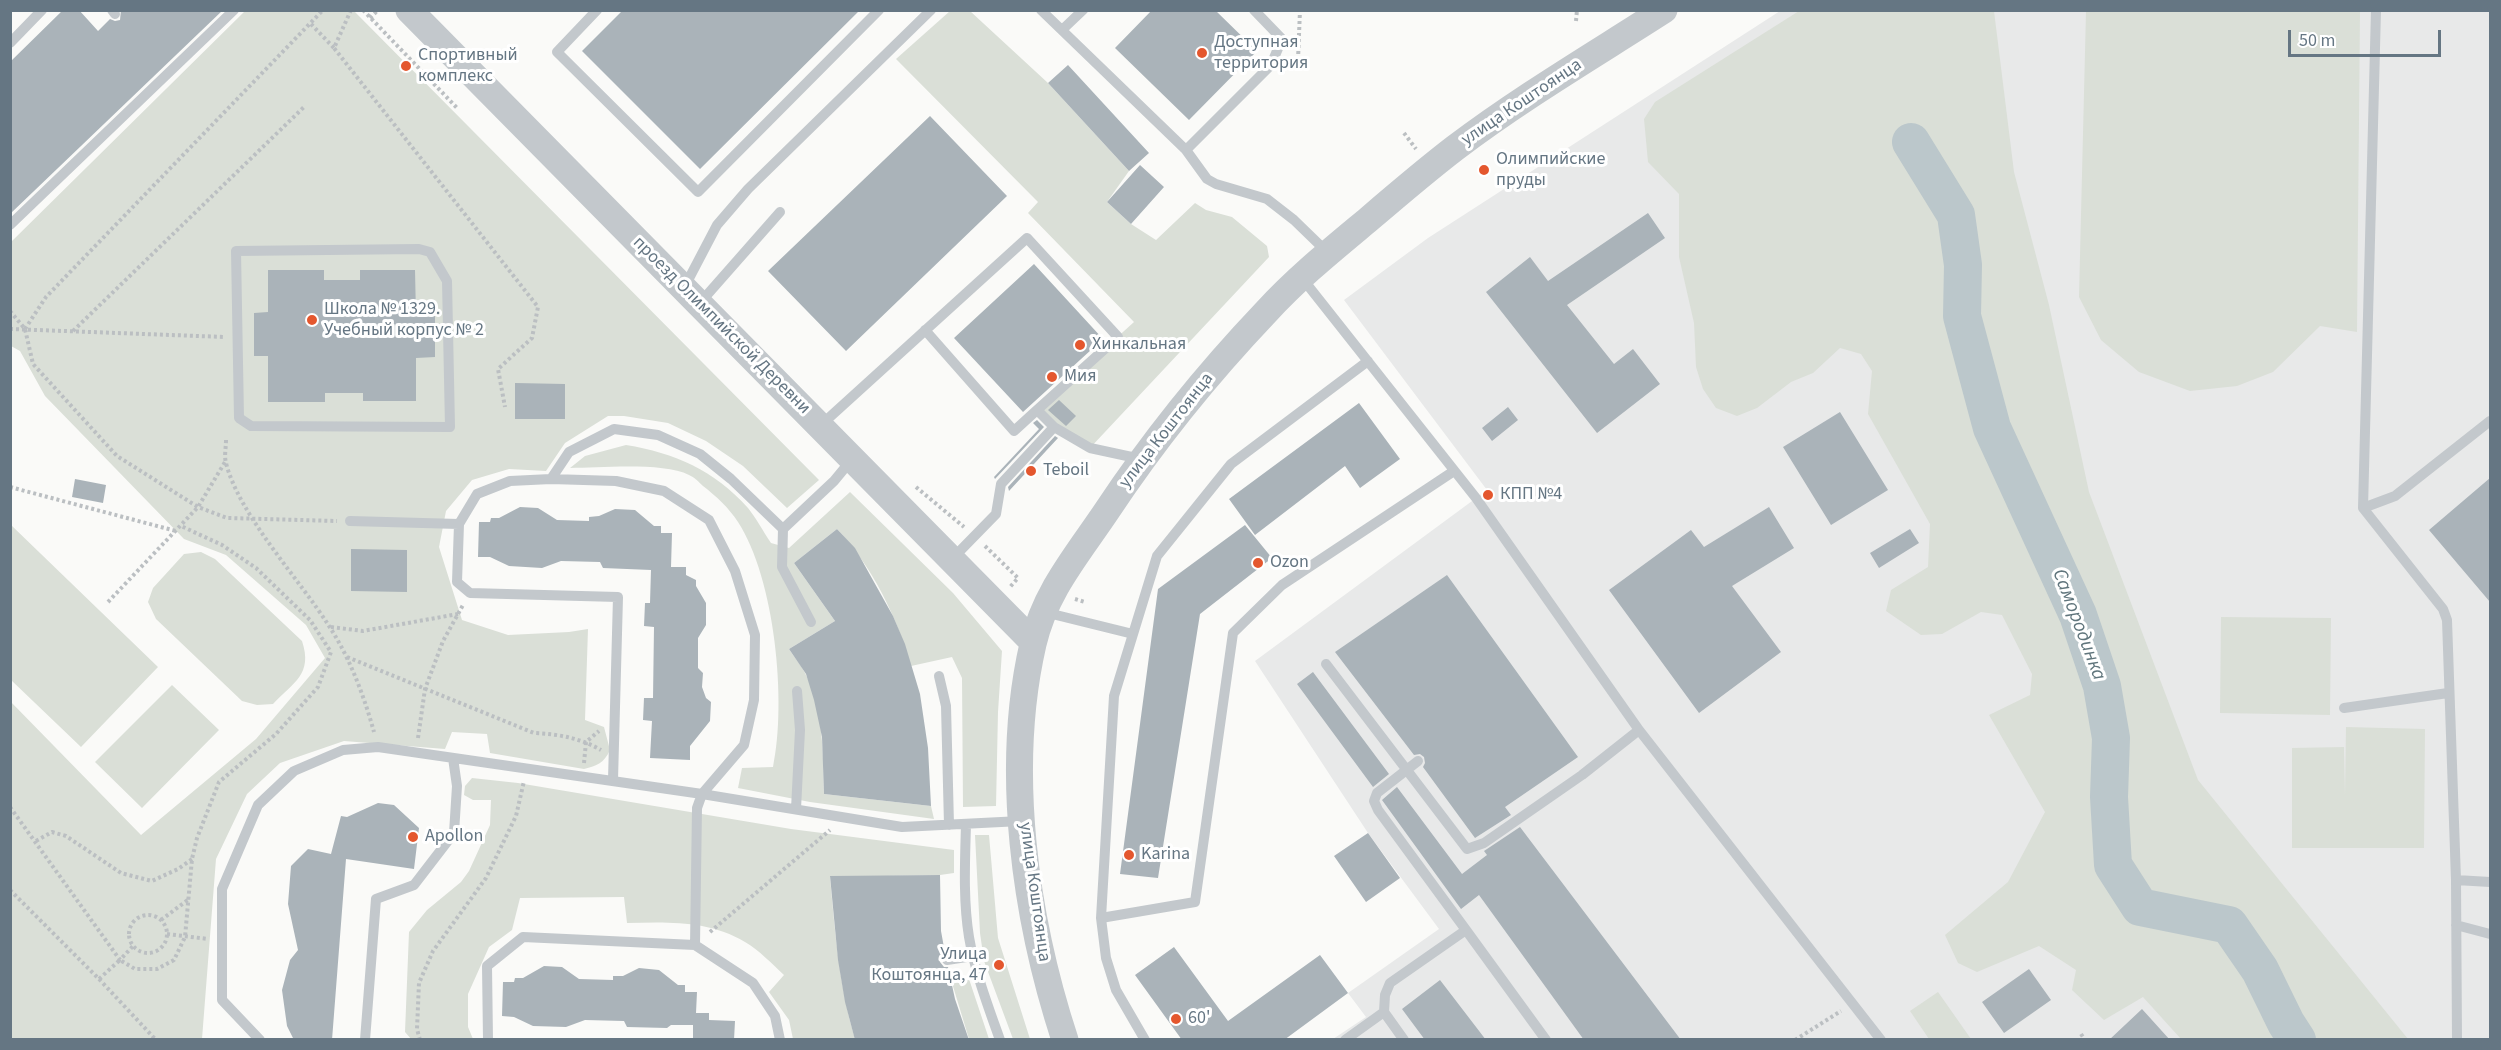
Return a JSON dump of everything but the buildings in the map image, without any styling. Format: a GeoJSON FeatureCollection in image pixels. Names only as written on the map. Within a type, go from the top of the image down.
{"type":"FeatureCollection","features":[{"type":"Feature","properties":{"kind":"street","name":"проезд Олимпийской Деревни"},"geometry":{"type":"LineString","coordinates":[[409,10],[953,558],[1033,642]]}},
{"type":"Feature","properties":{"kind":"street","name":"улица Коштоянца"},"geometry":{"type":"LineString","coordinates":[[1065,1040],[1051,998],[1037,940],[1023,821],[1021,750],[1024,703],[1033,642],[1052,590],[1141,459],[1267,310],[1328,253],[1472,135],[1664,10]]}},
{"type":"Feature","properties":{"kind":"lane"},"geometry":{"type":"LineString","coordinates":[[10,43],[42,10]]}},
{"type":"Feature","properties":{"kind":"lane"},"geometry":{"type":"LineString","coordinates":[[10,225],[234,10]]}},
{"type":"Feature","properties":{"kind":"lane"},"geometry":{"type":"LineString","coordinates":[[597,10],[557,52],[698,192],[879,10]]}},
{"type":"Feature","properties":{"kind":"lane"},"geometry":{"type":"LineString","coordinates":[[692,296],[717,225],[748,189],[931,10]]}},
{"type":"Feature","properties":{"kind":"lane"},"geometry":{"type":"LineString","coordinates":[[1041,10],[1186,150],[1208,179],[1216,184],[1268,199],[1328,253]]}},
{"type":"Feature","properties":{"kind":"lane"},"geometry":{"type":"LineString","coordinates":[[1063,29],[1083,10]]}},
{"type":"Feature","properties":{"kind":"lane"},"geometry":{"type":"LineString","coordinates":[[1186,150],[1271,65],[1282,39],[1254,10]]}},
{"type":"Feature","properties":{"kind":"lane"},"geometry":{"type":"LineString","coordinates":[[2376,10],[2363,508],[2443,609],[2447,620],[2448,693],[2457,880],[2457,1040]]}},
{"type":"Feature","properties":{"kind":"lane"},"geometry":{"type":"LineString","coordinates":[[692,296],[780,212]]}},
{"type":"Feature","properties":{"kind":"lane"},"geometry":{"type":"LineString","coordinates":[[820,426],[925,330],[1027,238],[1118,337],[1014,431],[925,330]]}},
{"type":"Feature","properties":{"kind":"lane"},"geometry":{"type":"LineString","coordinates":[[418,249],[430,252],[447,281],[450,427],[251,426],[239,418],[237,338],[236,251],[418,249]]}},
{"type":"Feature","properties":{"kind":"lane"},"geometry":{"type":"LineString","coordinates":[[1302,278],[1454,471],[1639,730],[1881,1040]]}},
{"type":"Feature","properties":{"kind":"lane"},"geometry":{"type":"LineString","coordinates":[[1145,1040],[1116,990],[1106,958],[1101,918],[1114,696],[1157,556],[1231,464],[1368,361]]}},
{"type":"Feature","properties":{"kind":"lane"},"geometry":{"type":"LineString","coordinates":[[1037,410],[1054,427],[1090,448],[1141,459]]}},
{"type":"Feature","properties":{"kind":"lane"},"geometry":{"type":"LineString","coordinates":[[2363,508],[2395,496],[2490,421]]}},
{"type":"Feature","properties":{"kind":"lane"},"geometry":{"type":"LineString","coordinates":[[953,558],[996,514],[1001,484],[1054,427]]}},
{"type":"Feature","properties":{"kind":"lane"},"geometry":{"type":"LineString","coordinates":[[551,479],[569,452],[614,429],[658,435],[700,454],[731,479],[783,529]]}},
{"type":"Feature","properties":{"kind":"lane"},"geometry":{"type":"LineString","coordinates":[[811,622],[782,567],[783,529],[834,481],[853,458]]}},
{"type":"Feature","properties":{"kind":"lane"},"geometry":{"type":"LineString","coordinates":[[1101,918],[1195,902],[1233,633],[1282,585],[1454,471]]}},
{"type":"Feature","properties":{"kind":"lane"},"geometry":{"type":"LineString","coordinates":[[614,780],[618,597],[470,593],[457,582],[459,524],[477,494],[510,481],[551,479],[616,481],[664,491],[708,520],[735,571],[755,635],[754,700],[744,745],[702,794],[697,808],[695,945]]}},
{"type":"Feature","properties":{"kind":"lane"},"geometry":{"type":"LineString","coordinates":[[350,521],[459,524]]}},
{"type":"Feature","properties":{"kind":"lane"},"geometry":{"type":"LineString","coordinates":[[1044,612],[1133,634]]}},
{"type":"Feature","properties":{"kind":"lane"},"geometry":{"type":"LineString","coordinates":[[1326,664],[1467,849],[1484,843],[1574,781],[1639,730]]}},
{"type":"Feature","properties":{"kind":"lane"},"geometry":{"type":"LineString","coordinates":[[939,676],[946,706],[949,825]]}},
{"type":"Feature","properties":{"kind":"lane"},"geometry":{"type":"LineString","coordinates":[[796,809],[800,730],[797,691]]}},
{"type":"Feature","properties":{"kind":"lane"},"geometry":{"type":"LineString","coordinates":[[2344,708],[2448,693]]}},
{"type":"Feature","properties":{"kind":"lane"},"geometry":{"type":"LineString","coordinates":[[260,1040],[222,1000],[222,889],[258,805],[294,771],[343,750],[378,747],[614,780],[902,827],[1023,821]]}},
{"type":"Feature","properties":{"kind":"lane"},"geometry":{"type":"LineString","coordinates":[[365,1040],[376,899],[414,885],[454,833],[457,786],[453,758]]}},
{"type":"Feature","properties":{"kind":"lane"},"geometry":{"type":"LineString","coordinates":[[1418,761],[1377,793],[1374,801],[1378,810],[1546,1040]]}},
{"type":"Feature","properties":{"kind":"lane"},"geometry":{"type":"LineString","coordinates":[[966,824],[968,934],[978,977],[1000,1040]]}},
{"type":"Feature","properties":{"kind":"lane"},"geometry":{"type":"LineString","coordinates":[[2457,880],[2490,882]]}},
{"type":"Feature","properties":{"kind":"lane"},"geometry":{"type":"LineString","coordinates":[[2456,925],[2490,934]]}},
{"type":"Feature","properties":{"kind":"lane"},"geometry":{"type":"LineString","coordinates":[[1404,1040],[1384,1012],[1385,995],[1390,983],[1466,930]]}},
{"type":"Feature","properties":{"kind":"lane"},"geometry":{"type":"LineString","coordinates":[[488,1040],[487,966],[523,937],[695,945],[753,983],[775,1016],[780,1040]]}},
{"type":"Feature","properties":{"kind":"lane"},"geometry":{"type":"LineString","coordinates":[[947,960],[973,956]]}},
{"type":"Feature","properties":{"kind":"lane"},"geometry":{"type":"LineString","coordinates":[[1345,1040],[1384,1012]]}},
{"type":"Feature","properties":{"kind":"path"},"geometry":{"type":"LineString","coordinates":[[25,329],[46,297],[323,10]]}},
{"type":"Feature","properties":{"kind":"path"},"geometry":{"type":"LineString","coordinates":[[334,48],[351,10]]}},
{"type":"Feature","properties":{"kind":"path"},"geometry":{"type":"LineString","coordinates":[[363,10],[458,109]]}},
{"type":"Feature","properties":{"kind":"path"},"geometry":{"type":"LineString","coordinates":[[370,18],[378,10]]}},
{"type":"Feature","properties":{"kind":"path"},"geometry":{"type":"LineString","coordinates":[[1298,60],[1300,10]]}},
{"type":"Feature","properties":{"kind":"path"},"geometry":{"type":"LineString","coordinates":[[1576,21],[1577,10]]}},
{"type":"Feature","properties":{"kind":"path"},"geometry":{"type":"LineString","coordinates":[[311,24],[334,48],[538,307],[532,338],[498,369],[506,407]]}},
{"type":"Feature","properties":{"kind":"path"},"geometry":{"type":"LineString","coordinates":[[73,332],[304,107]]}},
{"type":"Feature","properties":{"kind":"path"},"geometry":{"type":"LineString","coordinates":[[1404,133],[1416,148]]}},
{"type":"Feature","properties":{"kind":"path"},"geometry":{"type":"LineString","coordinates":[[10,311],[25,329],[33,363],[117,456],[198,507],[227,518],[350,521]]}},
{"type":"Feature","properties":{"kind":"path"},"geometry":{"type":"LineString","coordinates":[[10,329],[237,338]]}},
{"type":"Feature","properties":{"kind":"path"},"geometry":{"type":"LineString","coordinates":[[226,440],[226,461],[233,481],[254,519],[330,627],[347,657],[367,706],[378,747]]}},
{"type":"Feature","properties":{"kind":"path"},"geometry":{"type":"LineString","coordinates":[[108,602],[198,507],[226,461]]}},
{"type":"Feature","properties":{"kind":"path"},"geometry":{"type":"LineString","coordinates":[[10,487],[176,531]]}},
{"type":"Feature","properties":{"kind":"path"},"geometry":{"type":"LineString","coordinates":[[10,807],[120,960],[135,969],[157,969],[174,960],[185,937],[192,859],[197,838],[219,782],[276,734],[318,687],[331,652],[310,620],[256,568],[222,545],[181,526]]}},
{"type":"Feature","properties":{"kind":"path"},"geometry":{"type":"LineString","coordinates":[[416,754],[425,689],[443,641],[470,593]]}},
{"type":"Feature","properties":{"kind":"path"},"geometry":{"type":"LineString","coordinates":[[330,627],[363,631],[458,614]]}},
{"type":"Feature","properties":{"kind":"path"},"geometry":{"type":"LineString","coordinates":[[347,657],[534,733],[556,734],[586,742],[615,757]]}},
{"type":"Feature","properties":{"kind":"path"},"geometry":{"type":"LineString","coordinates":[[583,776],[586,742],[616,718]]}},
{"type":"Feature","properties":{"kind":"path"},"geometry":{"type":"LineString","coordinates":[[420,1040],[417,1029],[420,983],[433,951],[486,878],[516,816],[527,768]]}},
{"type":"Feature","properties":{"kind":"path"},"geometry":{"type":"LineString","coordinates":[[695,945],[844,818]]}},
{"type":"Feature","properties":{"kind":"path"},"geometry":{"type":"LineString","coordinates":[[36,841],[52,832],[66,836],[121,873],[152,881],[178,869],[192,859]]}},
{"type":"Feature","properties":{"kind":"path"},"geometry":{"type":"LineString","coordinates":[[10,890],[156,1040]]}},
{"type":"Feature","properties":{"kind":"path"},"geometry":{"type":"LineString","coordinates":[[161,920],[189,899]]}},
{"type":"Feature","properties":{"kind":"path"},"geometry":{"type":"LineString","coordinates":[[143,915],[153,915],[161,920],[168,934],[165,944],[149,953],[140,952],[133,946],[129,937],[129,927],[143,915]]}},
{"type":"Feature","properties":{"kind":"path"},"geometry":{"type":"LineString","coordinates":[[168,934],[222,941]]}},
{"type":"Feature","properties":{"kind":"path"},"geometry":{"type":"LineString","coordinates":[[99,979],[133,946]]}},
{"type":"Feature","properties":{"kind":"path"},"geometry":{"type":"LineString","coordinates":[[1795,1040],[1854,1003]]}},
{"type":"Feature","properties":{"kind":"path"},"geometry":{"type":"LineString","coordinates":[[2081,1034],[2085,1040]]}},
{"type":"Feature","properties":{"kind":"shaded area"},"geometry":{"type":"Polygon","coordinates":[[[245,11],[354,11],[819,480],[787,508],[743,466],[706,441],[668,423],[624,416],[608,416],[565,443],[546,471],[509,469],[472,480],[446,511],[439,547],[462,620],[508,635],[588,629],[585,720],[604,727],[610,750],[603,761],[584,769],[490,753],[487,734],[452,732],[445,749],[344,741],[280,763],[247,794],[216,859],[202,1039],[11,1039],[10,701],[141,835],[256,739],[325,658],[306,625],[226,555],[184,539],[45,396],[20,351],[11,346],[11,242],[245,11]]]}},
{"type":"Feature","properties":{"kind":"shaded area"},"geometry":{"type":"Polygon","coordinates":[[[950,11],[970,11],[1048,83],[1129,171],[1107,202],[1131,224],[1156,240],[1195,203],[1206,210],[1232,217],[1267,246],[1269,257],[1090,448],[1037,410],[1134,322],[1028,213],[1038,202],[896,59],[950,11]]]}},
{"type":"Feature","properties":{"kind":"shaded area"},"geometry":{"type":"Polygon","coordinates":[[[1780,11],[2490,11],[2490,1039],[1333,1039],[1366,1017],[1348,993],[1439,929],[1368,833],[1255,661],[1487,490],[1344,300],[1428,238],[1780,11]]]}},
{"type":"Feature","properties":{"kind":"shaded area"},"geometry":{"type":"Polygon","coordinates":[[[1799,11],[1994,11],[2014,172],[2049,305],[2089,492],[2198,780],[2408,1039],[2181,1039],[2143,997],[2104,1020],[2072,990],[2076,970],[2039,946],[1977,972],[1958,963],[1945,935],[2008,882],[2045,812],[1989,715],[2030,695],[2032,674],[2002,615],[1981,612],[1942,634],[1921,635],[1886,611],[1891,590],[1928,567],[1930,524],[1868,414],[1872,371],[1861,354],[1840,348],[1813,373],[1791,382],[1757,408],[1737,416],[1716,408],[1703,389],[1696,367],[1694,323],[1679,257],[1679,194],[1648,162],[1644,119],[1655,102],[1799,11]]]}},
{"type":"Feature","properties":{"kind":"shaded area"},"geometry":{"type":"Polygon","coordinates":[[[2086,11],[2360,11],[2357,332],[2320,326],[2273,372],[2237,386],[2190,391],[2139,372],[2101,340],[2079,297],[2086,11]]]}},
{"type":"Feature","properties":{"kind":"shaded area"},"geometry":{"type":"Polygon","coordinates":[[[626,445],[677,458],[707,473],[748,508],[771,543],[789,548],[850,492],[953,593],[1002,651],[996,806],[963,807],[962,678],[952,657],[911,666],[882,593],[861,559],[837,529],[794,563],[835,621],[789,649],[805,673],[816,702],[821,732],[824,794],[931,806],[934,819],[810,802],[738,788],[742,768],[773,767],[777,740],[779,709],[775,642],[761,575],[751,546],[738,522],[717,498],[691,476],[664,468],[570,468],[585,456],[626,445]]]}},
{"type":"Feature","properties":{"kind":"shaded area"},"geometry":{"type":"Polygon","coordinates":[[[11,525],[158,667],[81,747],[11,680],[11,525]]]}},
{"type":"Feature","properties":{"kind":"shaded area"},"geometry":{"type":"Polygon","coordinates":[[[201,552],[215,559],[302,641],[305,662],[300,677],[273,704],[257,705],[242,701],[156,619],[148,602],[153,588],[184,554],[201,552]]]}},
{"type":"Feature","properties":{"kind":"shaded area"},"geometry":{"type":"Polygon","coordinates":[[[2221,617],[2331,618],[2330,715],[2220,713],[2221,617]]]}},
{"type":"Feature","properties":{"kind":"shaded area"},"geometry":{"type":"Polygon","coordinates":[[[172,685],[219,730],[142,808],[95,762],[172,685]]]}},
{"type":"Feature","properties":{"kind":"shaded area"},"geometry":{"type":"Polygon","coordinates":[[[2346,727],[2425,729],[2424,848],[2292,848],[2292,748],[2344,747],[2345,795],[2346,727]]]}},
{"type":"Feature","properties":{"kind":"shaded area"},"geometry":{"type":"Polygon","coordinates":[[[472,778],[518,783],[791,829],[954,850],[954,873],[830,877],[841,979],[855,1039],[793,1039],[789,1020],[769,992],[784,975],[760,953],[731,935],[702,926],[627,923],[624,897],[520,898],[512,930],[489,947],[468,994],[468,1027],[473,1039],[411,1039],[405,1032],[409,932],[427,910],[461,882],[469,871],[490,825],[491,800],[473,800],[464,795],[465,786],[472,778]]]}},
{"type":"Feature","properties":{"kind":"shaded area"},"geometry":{"type":"Polygon","coordinates":[[[975,835],[989,835],[998,938],[1030,1039],[1013,1039],[984,961],[980,933],[975,835]]]}},
{"type":"Feature","properties":{"kind":"shaded area"},"geometry":{"type":"Polygon","coordinates":[[[969,979],[989,1039],[969,1039],[952,983],[969,979]]]}},
{"type":"Feature","properties":{"kind":"shaded area"},"geometry":{"type":"Polygon","coordinates":[[[1938,992],[1971,1039],[1929,1039],[1910,1011],[1938,992]]]}},
{"type":"Feature","properties":{"kind":"waterway","name":"Самородинка"},"geometry":{"type":"LineString","coordinates":[[1911,142],[1956,215],[1963,265],[1962,316],[1992,428],[2078,615],[2102,686],[2111,738],[2109,797],[2113,865],[2140,907],[2229,925],[2260,970],[2297,1040]]}},
{"type":"Feature","properties":{"kind":"place","name":"Доступная территория"},"geometry":{"type":"Point","coordinates":[1202,53]}},
{"type":"Feature","properties":{"kind":"place","name":"Спортивный комплекс"},"geometry":{"type":"Point","coordinates":[406,66]}},
{"type":"Feature","properties":{"kind":"place","name":"Олимпийские пруды"},"geometry":{"type":"Point","coordinates":[1484,170]}},
{"type":"Feature","properties":{"kind":"place","name":"Школа № 1329. Учебный корпус № 2"},"geometry":{"type":"Point","coordinates":[312,320]}},
{"type":"Feature","properties":{"kind":"place","name":"Хинкальная"},"geometry":{"type":"Point","coordinates":[1080,345]}},
{"type":"Feature","properties":{"kind":"place","name":"Мия"},"geometry":{"type":"Point","coordinates":[1052,377]}},
{"type":"Feature","properties":{"kind":"place","name":"Teboil"},"geometry":{"type":"Point","coordinates":[1031,471]}},
{"type":"Feature","properties":{"kind":"place","name":"КПП №4"},"geometry":{"type":"Point","coordinates":[1488,495]}},
{"type":"Feature","properties":{"kind":"place","name":"Ozon"},"geometry":{"type":"Point","coordinates":[1258,563]}},
{"type":"Feature","properties":{"kind":"place","name":"Apollon"},"geometry":{"type":"Point","coordinates":[413,837]}},
{"type":"Feature","properties":{"kind":"place","name":"Karina"},"geometry":{"type":"Point","coordinates":[1129,855]}},
{"type":"Feature","properties":{"kind":"place","name":"Улица Коштоянца, 47"},"geometry":{"type":"Point","coordinates":[999,965]}},
{"type":"Feature","properties":{"kind":"place","name":"60'"},"geometry":{"type":"Point","coordinates":[1176,1019]}}]}
